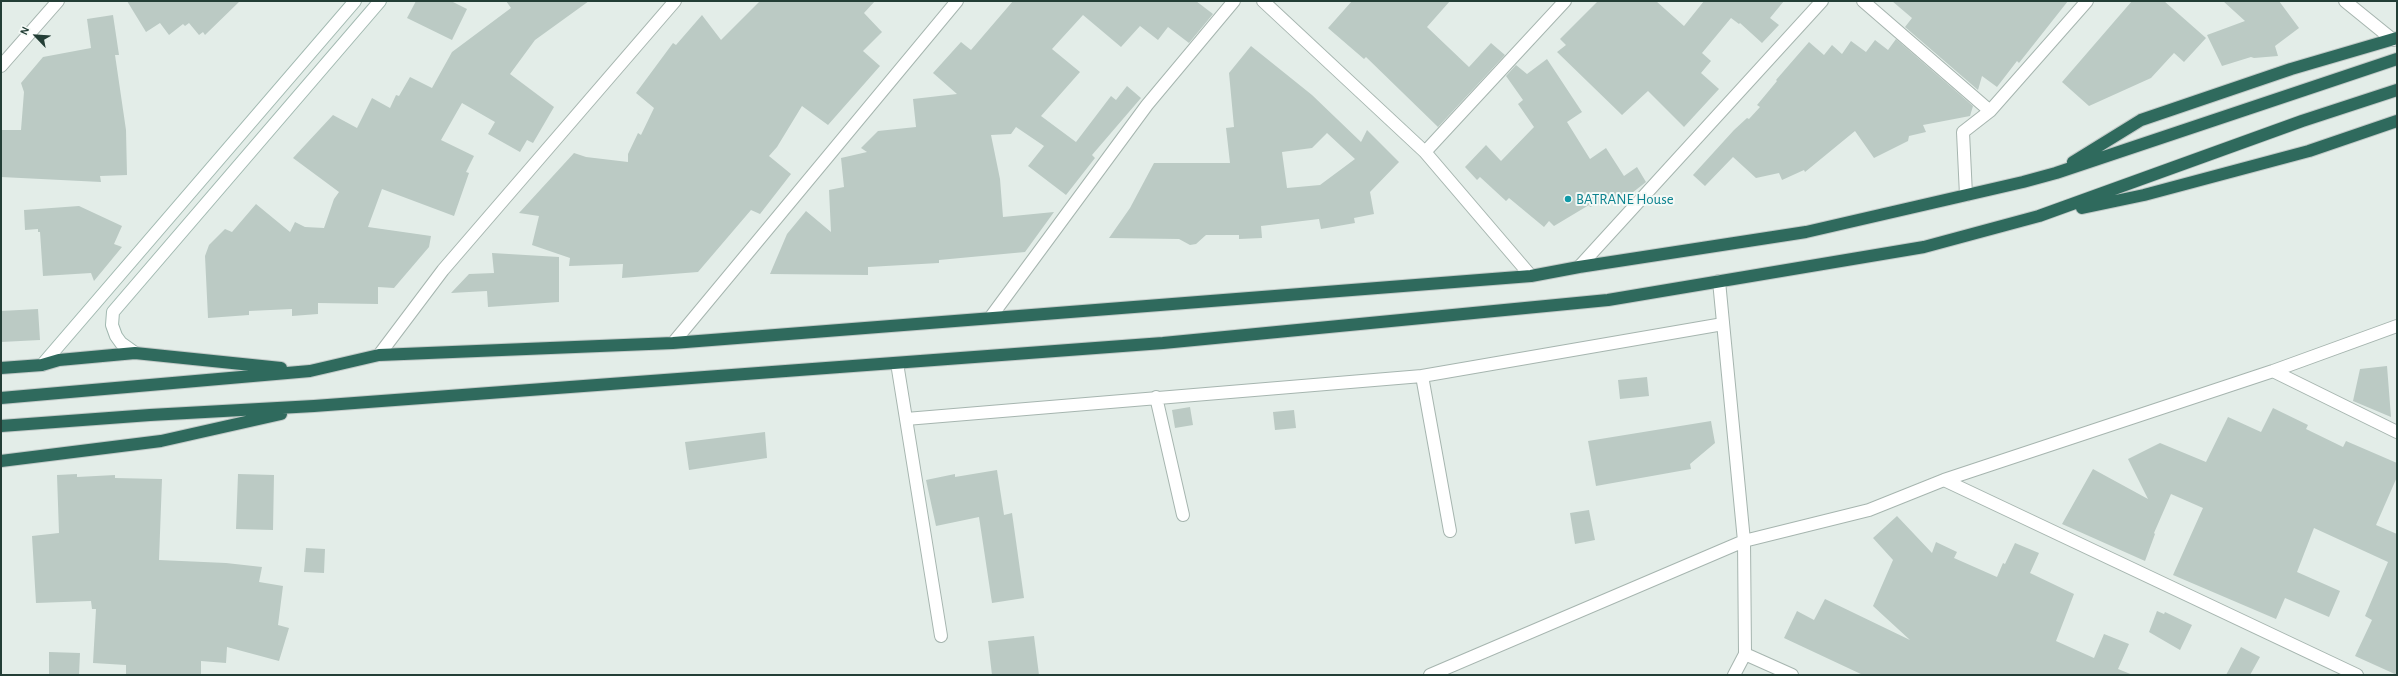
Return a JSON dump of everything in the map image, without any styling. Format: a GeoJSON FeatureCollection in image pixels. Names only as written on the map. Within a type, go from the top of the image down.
{"type":"FeatureCollection","features":[{"type":"Feature","properties":{"kind":"highway"},"geometry":{"type":"LineString","coordinates":[[2056,173],[2141,120],[2291,69],[2395,39]]}},
{"type":"Feature","properties":{"kind":"highway"},"geometry":{"type":"LineString","coordinates":[[1,398],[310,371],[379,355],[673,343],[1531,276],[1579,267],[1806,232],[2056,173],[2397,59]]}},
{"type":"Feature","properties":{"kind":"highway"},"geometry":{"type":"LineString","coordinates":[[2039,216],[2302,121],[2397,90]]}},
{"type":"Feature","properties":{"kind":"highway"},"geometry":{"type":"LineString","coordinates":[[1,426],[150,415],[314,406],[1163,343],[1600,301],[1924,247],[2039,216],[2152,193],[2309,150],[2397,121]]}},
{"type":"Feature","properties":{"kind":"highway"},"geometry":{"type":"LineString","coordinates":[[1,368],[42,365],[59,360],[135,353],[310,371]]}},
{"type":"Feature","properties":{"kind":"highway"},"geometry":{"type":"LineString","coordinates":[[1,461],[161,441],[314,406]]}},
{"type":"Feature","properties":{"kind":"street"},"geometry":{"type":"LineString","coordinates":[[1,66],[58,1]]}},
{"type":"Feature","properties":{"kind":"street"},"geometry":{"type":"LineString","coordinates":[[42,365],[355,1]]}},
{"type":"Feature","properties":{"kind":"street"},"geometry":{"type":"LineString","coordinates":[[135,353],[121,343],[112,325],[113,312],[120,302],[380,1]]}},
{"type":"Feature","properties":{"kind":"street"},"geometry":{"type":"LineString","coordinates":[[379,355],[443,270],[675,1]]}},
{"type":"Feature","properties":{"kind":"street"},"geometry":{"type":"LineString","coordinates":[[673,343],[957,1]]}},
{"type":"Feature","properties":{"kind":"street"},"geometry":{"type":"LineString","coordinates":[[990,318],[1147,105],[1234,1]]}},
{"type":"Feature","properties":{"kind":"street"},"geometry":{"type":"LineString","coordinates":[[1263,1],[1425,152],[1531,276]]}},
{"type":"Feature","properties":{"kind":"street"},"geometry":{"type":"LineString","coordinates":[[1425,152],[1566,1]]}},
{"type":"Feature","properties":{"kind":"street"},"geometry":{"type":"LineString","coordinates":[[1579,267],[1822,1]]}},
{"type":"Feature","properties":{"kind":"street"},"geometry":{"type":"LineString","coordinates":[[1863,1],[1990,111]]}},
{"type":"Feature","properties":{"kind":"street"},"geometry":{"type":"LineString","coordinates":[[1966,195],[1962,132],[1990,111],[2087,1]]}},
{"type":"Feature","properties":{"kind":"street"},"geometry":{"type":"LineString","coordinates":[[2345,1],[2395,39]]}},
{"type":"Feature","properties":{"kind":"street"},"geometry":{"type":"LineString","coordinates":[[1720,281],[1744,541],[1745,654],[1734,675]]}},
{"type":"Feature","properties":{"kind":"street"},"geometry":{"type":"LineString","coordinates":[[906,418],[1156,396],[1422,376],[1723,324]]}},
{"type":"Feature","properties":{"kind":"street"},"geometry":{"type":"LineString","coordinates":[[1430,675],[1744,541],[1869,510],[1944,480],[2273,371],[2397,326]]}},
{"type":"Feature","properties":{"kind":"street"},"geometry":{"type":"LineString","coordinates":[[897,363],[941,636]]}},
{"type":"Feature","properties":{"kind":"street"},"geometry":{"type":"LineString","coordinates":[[2273,371],[2397,432]]}},
{"type":"Feature","properties":{"kind":"street"},"geometry":{"type":"LineString","coordinates":[[1422,376],[1450,531]]}},
{"type":"Feature","properties":{"kind":"street"},"geometry":{"type":"LineString","coordinates":[[1156,396],[1184,515]]}},
{"type":"Feature","properties":{"kind":"street"},"geometry":{"type":"LineString","coordinates":[[1944,480],[2357,675]]}},
{"type":"Feature","properties":{"kind":"street"},"geometry":{"type":"LineString","coordinates":[[1745,654],[1792,675]]}},
{"type":"Feature","properties":{"kind":"building"},"geometry":{"type":"Polygon","coordinates":[[[127,1],[240,1],[205,35],[203,32],[199,35],[189,23],[185,26],[183,24],[169,35],[160,23],[146,32],[127,1]]]}},
{"type":"Feature","properties":{"kind":"building"},"geometry":{"type":"Polygon","coordinates":[[[416,1],[451,1],[467,9],[452,40],[407,18],[416,1]]]}},
{"type":"Feature","properties":{"kind":"building"},"geometry":{"type":"Polygon","coordinates":[[[506,1],[589,1],[535,40],[510,74],[554,107],[533,143],[527,140],[520,152],[488,134],[495,122],[462,103],[441,140],[474,156],[466,172],[469,173],[454,216],[382,189],[368,227],[431,236],[429,247],[394,288],[378,287],[378,304],[318,303],[318,314],[292,316],[292,309],[249,311],[249,315],[208,318],[205,256],[209,245],[225,229],[232,232],[256,204],[290,232],[295,222],[305,227],[324,228],[334,199],[339,192],[293,158],[333,115],[357,128],[372,98],[390,108],[396,95],[399,96],[410,77],[432,88],[452,52],[511,8],[506,1]]]}},
{"type":"Feature","properties":{"kind":"building"},"geometry":{"type":"Polygon","coordinates":[[[760,1],[875,1],[864,13],[882,32],[863,51],[880,66],[828,125],[802,106],[777,147],[769,156],[791,174],[760,214],[751,210],[698,272],[622,278],[623,264],[569,266],[570,258],[532,245],[539,216],[519,213],[574,153],[586,157],[628,162],[628,154],[638,133],[641,135],[654,108],[636,93],[673,43],[676,45],[702,15],[721,40],[760,1]]]}},
{"type":"Feature","properties":{"kind":"building"},"geometry":{"type":"Polygon","coordinates":[[[1013,1],[1196,1],[1213,14],[1189,43],[1168,27],[1158,40],[1140,26],[1121,47],[1083,15],[1052,49],[1080,72],[1041,116],[1076,142],[1111,96],[1116,100],[1127,86],[1141,98],[1092,155],[1095,158],[1066,195],[1028,166],[1044,146],[1016,127],[1011,134],[991,135],[1000,179],[1003,217],[1054,212],[1025,252],[939,260],[939,263],[868,267],[868,275],[770,274],[787,234],[806,211],[831,232],[829,190],[844,187],[841,158],[867,152],[861,148],[878,131],[916,127],[913,99],[957,94],[933,73],[961,42],[971,50],[1013,1]]]}},
{"type":"Feature","properties":{"kind":"building"},"geometry":{"type":"Polygon","coordinates":[[[1352,1],[1450,1],[1427,27],[1469,67],[1491,43],[1505,55],[1438,127],[1366,57],[1364,59],[1328,28],[1352,1]]]}},
{"type":"Feature","properties":{"kind":"building"},"geometry":{"type":"Polygon","coordinates":[[[1598,1],[1656,1],[1684,26],[1704,1],[1784,1],[1770,18],[1779,25],[1762,43],[1740,23],[1739,24],[1731,18],[1702,53],[1711,61],[1701,73],[1719,89],[1684,127],[1648,91],[1622,115],[1557,52],[1566,45],[1560,39],[1598,1]]]}},
{"type":"Feature","properties":{"kind":"building"},"geometry":{"type":"Polygon","coordinates":[[[1892,1],[2068,1],[2019,63],[2017,61],[1997,87],[1982,76],[1978,90],[1905,27],[1912,18],[1892,1]]]}},
{"type":"Feature","properties":{"kind":"building"},"geometry":{"type":"Polygon","coordinates":[[[2132,1],[2164,1],[2206,38],[2184,62],[2174,53],[2151,78],[2089,106],[2062,82],[2132,1]]]}},
{"type":"Feature","properties":{"kind":"building"},"geometry":{"type":"Polygon","coordinates":[[[2223,1],[2279,1],[2299,28],[2275,46],[2278,56],[2251,57],[2222,66],[2207,35],[2245,21],[2223,1]]]}},
{"type":"Feature","properties":{"kind":"building"},"geometry":{"type":"Polygon","coordinates":[[[113,15],[119,55],[115,55],[126,130],[127,175],[100,176],[101,182],[1,177],[1,130],[21,130],[24,92],[21,83],[43,57],[91,48],[87,19],[113,15]]]}},
{"type":"Feature","properties":{"kind":"building"},"geometry":{"type":"Polygon","coordinates":[[[1896,39],[1973,106],[1970,116],[1923,125],[1926,132],[1909,136],[1908,141],[1874,158],[1855,131],[1805,172],[1804,170],[1782,180],[1779,173],[1756,178],[1733,157],[1705,186],[1693,175],[1734,130],[1747,118],[1749,119],[1760,107],[1757,105],[1777,81],[1776,80],[1809,42],[1824,55],[1832,45],[1842,54],[1851,41],[1866,52],[1875,40],[1888,50],[1896,39]]]}},
{"type":"Feature","properties":{"kind":"building"},"geometry":{"type":"Polygon","coordinates":[[[1251,46],[1312,95],[1361,142],[1367,130],[1399,162],[1370,192],[1374,214],[1354,218],[1355,223],[1321,229],[1319,219],[1261,226],[1262,238],[1239,239],[1239,235],[1206,235],[1196,244],[1190,245],[1179,239],[1109,238],[1130,208],[1154,163],[1230,163],[1226,128],[1234,127],[1229,73],[1251,46]],[[1327,133],[1312,148],[1282,152],[1287,188],[1320,185],[1355,159],[1327,133]]]}},
{"type":"Feature","properties":{"kind":"building"},"geometry":{"type":"Polygon","coordinates":[[[1547,59],[1582,112],[1567,122],[1590,159],[1606,148],[1624,176],[1637,167],[1646,182],[1618,204],[1613,196],[1590,207],[1589,205],[1554,226],[1549,221],[1544,227],[1509,198],[1506,201],[1480,177],[1477,180],[1465,167],[1486,145],[1501,161],[1534,127],[1518,104],[1523,100],[1506,76],[1516,65],[1527,74],[1547,59]]]}},
{"type":"Feature","properties":{"kind":"building"},"geometry":{"type":"Polygon","coordinates":[[[79,206],[122,226],[114,244],[122,247],[94,281],[91,273],[43,276],[40,232],[38,232],[38,229],[25,230],[24,210],[79,206]]]}},
{"type":"Feature","properties":{"kind":"building"},"geometry":{"type":"Polygon","coordinates":[[[492,253],[559,257],[559,302],[488,307],[487,291],[451,293],[469,274],[494,273],[492,253]]]}},
{"type":"Feature","properties":{"kind":"building"},"geometry":{"type":"Polygon","coordinates":[[[38,309],[40,340],[1,342],[1,311],[38,309]]]}},
{"type":"Feature","properties":{"kind":"building"},"geometry":{"type":"Polygon","coordinates":[[[2387,366],[2391,417],[2353,401],[2360,369],[2387,366]]]}},
{"type":"Feature","properties":{"kind":"building"},"geometry":{"type":"Polygon","coordinates":[[[1647,377],[1649,396],[1620,399],[1618,380],[1647,377]]]}},
{"type":"Feature","properties":{"kind":"building"},"geometry":{"type":"Polygon","coordinates":[[[1190,407],[1193,425],[1175,428],[1172,410],[1190,407]]]}},
{"type":"Feature","properties":{"kind":"building"},"geometry":{"type":"Polygon","coordinates":[[[2273,408],[2308,425],[2306,429],[2343,447],[2346,441],[2397,463],[2397,477],[2376,525],[2397,534],[2397,675],[2355,656],[2372,620],[2365,616],[2388,562],[2314,528],[2297,572],[2340,591],[2329,617],[2285,598],[2276,619],[2173,575],[2203,508],[2171,494],[2154,533],[2155,534],[2145,561],[2062,524],[2093,469],[2148,499],[2128,459],[2160,443],[2206,462],[2228,417],[2261,432],[2273,408]]]}},
{"type":"Feature","properties":{"kind":"building"},"geometry":{"type":"Polygon","coordinates":[[[1294,410],[1296,428],[1275,430],[1273,412],[1294,410]]]}},
{"type":"Feature","properties":{"kind":"building"},"geometry":{"type":"Polygon","coordinates":[[[1711,421],[1715,443],[1690,464],[1691,469],[1596,486],[1588,441],[1711,421]]]}},
{"type":"Feature","properties":{"kind":"building"},"geometry":{"type":"Polygon","coordinates":[[[765,432],[767,458],[689,470],[685,442],[765,432]]]}},
{"type":"Feature","properties":{"kind":"building"},"geometry":{"type":"Polygon","coordinates":[[[997,470],[1004,515],[1012,513],[1024,598],[992,603],[979,517],[936,526],[926,480],[955,474],[955,477],[997,470]]]}},
{"type":"Feature","properties":{"kind":"building"},"geometry":{"type":"Polygon","coordinates":[[[77,474],[77,477],[115,475],[115,478],[162,479],[159,560],[226,563],[262,567],[259,582],[283,586],[278,625],[289,628],[279,661],[227,647],[226,663],[201,661],[201,675],[126,675],[126,665],[93,663],[96,609],[92,609],[91,601],[36,603],[32,536],[59,533],[57,475],[77,474]]]}},
{"type":"Feature","properties":{"kind":"building"},"geometry":{"type":"Polygon","coordinates":[[[238,474],[274,475],[273,530],[236,529],[238,474]]]}},
{"type":"Feature","properties":{"kind":"building"},"geometry":{"type":"Polygon","coordinates":[[[1589,510],[1595,540],[1575,544],[1570,513],[1589,510]]]}},
{"type":"Feature","properties":{"kind":"building"},"geometry":{"type":"Polygon","coordinates":[[[1897,516],[1932,553],[1936,542],[1957,552],[1954,558],[1997,577],[2003,563],[2005,564],[2015,543],[2039,553],[2030,573],[2074,594],[2056,641],[2094,658],[2104,634],[2129,644],[2118,669],[2133,675],[1863,675],[1784,638],[1797,611],[1814,620],[1825,599],[1910,640],[1873,606],[1893,560],[1873,538],[1897,516]]]}},
{"type":"Feature","properties":{"kind":"building"},"geometry":{"type":"Polygon","coordinates":[[[306,548],[325,549],[324,573],[304,572],[306,548]]]}},
{"type":"Feature","properties":{"kind":"building"},"geometry":{"type":"Polygon","coordinates":[[[2157,611],[2164,614],[2165,612],[2192,625],[2180,650],[2149,632],[2157,611]]]}},
{"type":"Feature","properties":{"kind":"building"},"geometry":{"type":"Polygon","coordinates":[[[1034,636],[1039,675],[992,675],[988,641],[1034,636]]]}},
{"type":"Feature","properties":{"kind":"building"},"geometry":{"type":"Polygon","coordinates":[[[2241,647],[2260,657],[2250,675],[2226,675],[2241,647]]]}},
{"type":"Feature","properties":{"kind":"building"},"geometry":{"type":"Polygon","coordinates":[[[49,652],[80,653],[79,675],[49,675],[49,652]]]}},
{"type":"Feature","properties":{"kind":"place","name":"BATRANE House"},"geometry":{"type":"Point","coordinates":[1568,199]}}]}
